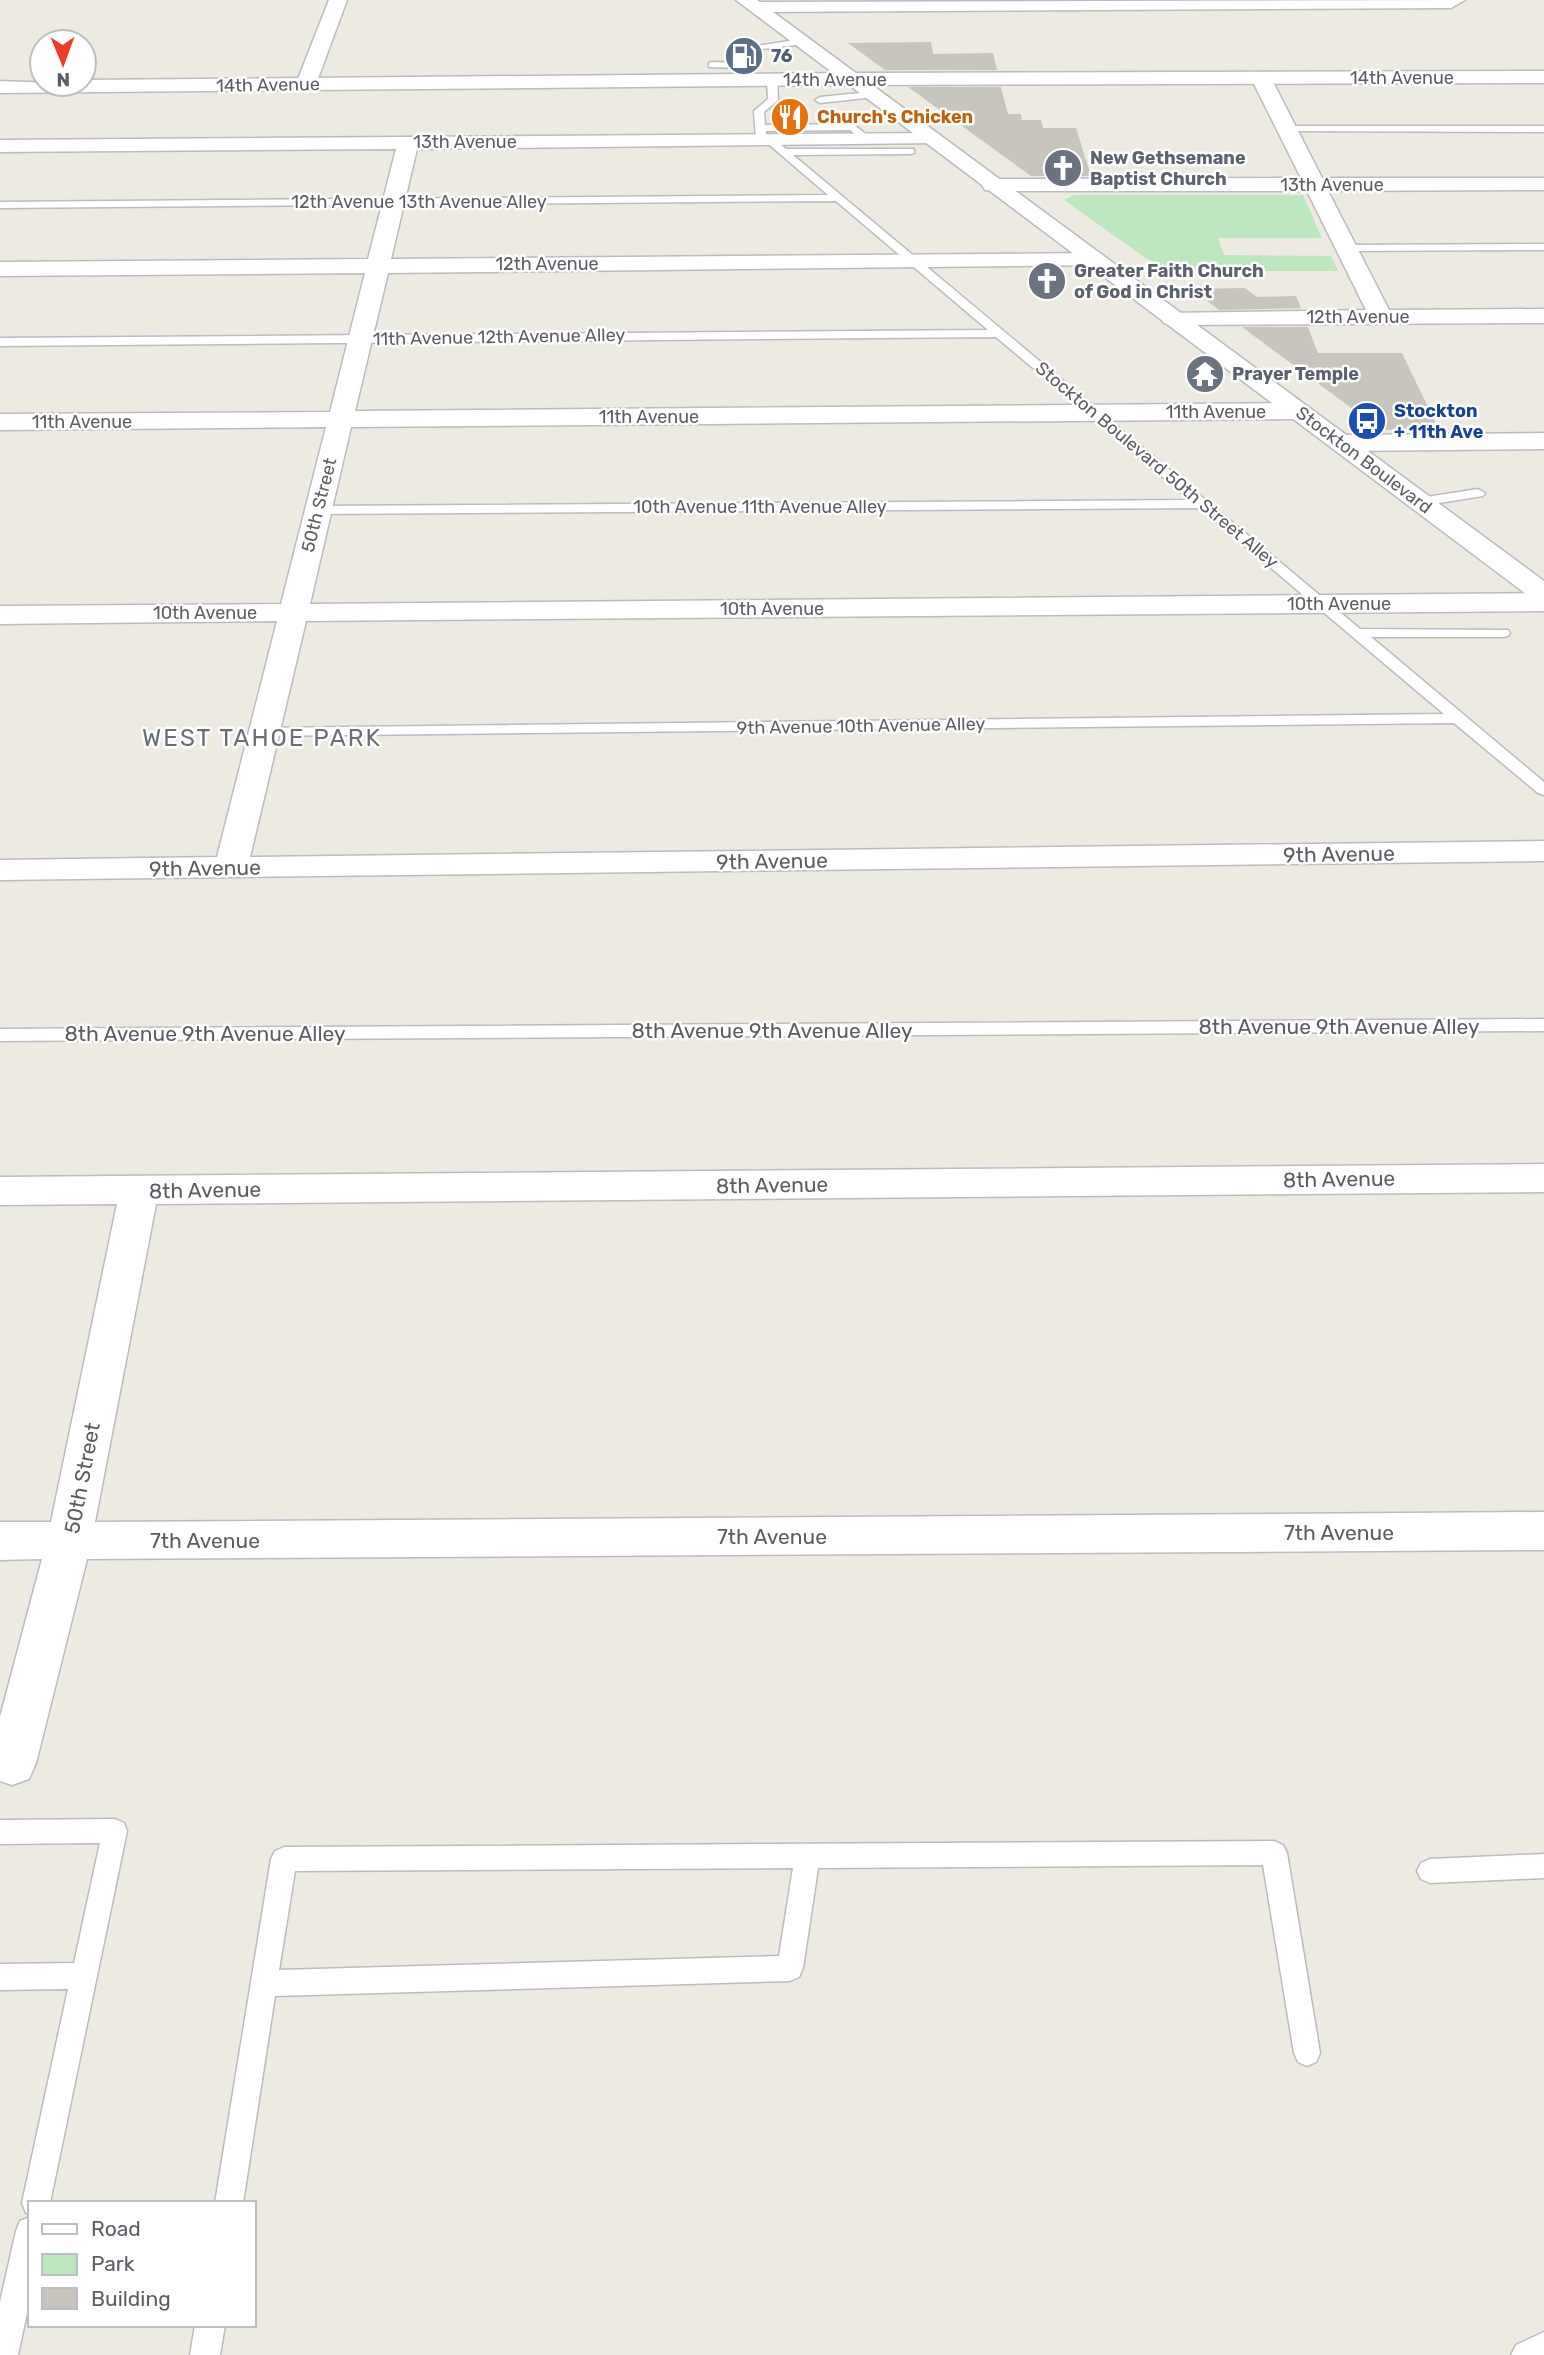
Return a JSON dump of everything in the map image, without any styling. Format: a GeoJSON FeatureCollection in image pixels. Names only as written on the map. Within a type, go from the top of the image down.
{"type":"FeatureCollection","features":[{"type":"Feature","properties":{"kind":"street"},"geometry":{"type":"LineString","coordinates":[[306,84],[338,0]]}},
{"type":"Feature","properties":{"kind":"street"},"geometry":{"type":"LineString","coordinates":[[750,3],[1451,3],[1456,0]]}},
{"type":"Feature","properties":{"kind":"street","name":"Stockton Boulevard"},"geometry":{"type":"LineString","coordinates":[[750,3],[871,95],[920,145],[993,185],[1544,594]]}},
{"type":"Feature","properties":{"kind":"street","name":"14th Avenue"},"geometry":{"type":"LineString","coordinates":[[0,87],[850,79],[1544,77]]}},
{"type":"Feature","properties":{"kind":"street"},"geometry":{"type":"LineString","coordinates":[[1261,78],[1347,248],[1376,321]]}},
{"type":"Feature","properties":{"kind":"street","name":"13th Avenue"},"geometry":{"type":"LineString","coordinates":[[0,146],[869,139],[920,145]]}},
{"type":"Feature","properties":{"kind":"street","name":"50th Street"},"geometry":{"type":"LineString","coordinates":[[230,867],[408,143]]}},
{"type":"Feature","properties":{"kind":"street","name":"13th Avenue"},"geometry":{"type":"LineString","coordinates":[[993,185],[1544,184]]}},
{"type":"Feature","properties":{"kind":"street","name":"12th Avenue"},"geometry":{"type":"LineString","coordinates":[[0,269],[1094,260]]}},
{"type":"Feature","properties":{"kind":"street","name":"12th Avenue"},"geometry":{"type":"LineString","coordinates":[[1172,318],[1376,321],[1544,316]]}},
{"type":"Feature","properties":{"kind":"street","name":"11th Avenue"},"geometry":{"type":"LineString","coordinates":[[0,422],[1298,411]]}},
{"type":"Feature","properties":{"kind":"street"},"geometry":{"type":"LineString","coordinates":[[1341,443],[1544,441]]}},
{"type":"Feature","properties":{"kind":"street","name":"10th Avenue"},"geometry":{"type":"LineString","coordinates":[[0,615],[1544,602]]}},
{"type":"Feature","properties":{"kind":"street","name":"9th Avenue"},"geometry":{"type":"LineString","coordinates":[[0,870],[1544,851]]}},
{"type":"Feature","properties":{"kind":"street","name":"8th Avenue"},"geometry":{"type":"LineString","coordinates":[[0,1191],[1544,1178]]}},
{"type":"Feature","properties":{"kind":"street","name":"50th Street"},"geometry":{"type":"LineString","coordinates":[[12,1763],[69,1541],[139,1191]]}},
{"type":"Feature","properties":{"kind":"street","name":"7th Avenue"},"geometry":{"type":"LineString","coordinates":[[0,1541],[1544,1531]]}},
{"type":"Feature","properties":{"kind":"lane"},"geometry":{"type":"LineString","coordinates":[[762,46],[801,42]]}},
{"type":"Feature","properties":{"kind":"lane"},"geometry":{"type":"LineString","coordinates":[[712,65],[743,65],[744,80]]}},
{"type":"Feature","properties":{"kind":"lane"},"geometry":{"type":"LineString","coordinates":[[772,80],[773,100],[759,111],[768,140],[920,145]]}},
{"type":"Feature","properties":{"kind":"lane"},"geometry":{"type":"LineString","coordinates":[[820,100],[871,95]]}},
{"type":"Feature","properties":{"kind":"lane"},"geometry":{"type":"LineString","coordinates":[[1287,129],[1544,129]]}},
{"type":"Feature","properties":{"kind":"lane","name":"Stockton Boulevard 50th Street Alley"},"geometry":{"type":"LineString","coordinates":[[768,140],[1544,790]]}},
{"type":"Feature","properties":{"kind":"lane","name":"12th Avenue 13th Avenue Alley"},"geometry":{"type":"LineString","coordinates":[[0,205],[839,198]]}},
{"type":"Feature","properties":{"kind":"lane"},"geometry":{"type":"LineString","coordinates":[[1347,248],[1544,247]]}},
{"type":"Feature","properties":{"kind":"lane","name":"11th Avenue 12th Avenue Alley"},"geometry":{"type":"LineString","coordinates":[[0,342],[999,333]]}},
{"type":"Feature","properties":{"kind":"lane"},"geometry":{"type":"LineString","coordinates":[[1420,502],[1478,493]]}},
{"type":"Feature","properties":{"kind":"lane","name":"10th Avenue 11th Avenue Alley"},"geometry":{"type":"LineString","coordinates":[[318,510],[1202,504]]}},
{"type":"Feature","properties":{"kind":"lane"},"geometry":{"type":"LineString","coordinates":[[1357,633],[1503,633]]}},
{"type":"Feature","properties":{"kind":"lane","name":"9th Avenue 10th Avenue Alley"},"geometry":{"type":"LineString","coordinates":[[264,733],[1458,718]]}},
{"type":"Feature","properties":{"kind":"lane","name":"8th Avenue 9th Avenue Alley"},"geometry":{"type":"LineString","coordinates":[[0,1035],[1544,1025]]}},
{"type":"Feature","properties":{"kind":"lane"},"geometry":{"type":"LineString","coordinates":[[0,1832],[115,1831],[36,2201]]}},
{"type":"Feature","properties":{"kind":"lane"},"geometry":{"type":"LineString","coordinates":[[229,2201],[284,1859],[1274,1853],[1307,2053]]}},
{"type":"Feature","properties":{"kind":"lane"},"geometry":{"type":"LineString","coordinates":[[264,1983],[790,1968],[807,1856]]}},
{"type":"Feature","properties":{"kind":"lane"},"geometry":{"type":"LineString","coordinates":[[1430,1871],[1544,1866]]}},
{"type":"Feature","properties":{"kind":"lane"},"geometry":{"type":"LineString","coordinates":[[0,1977],[84,1976]]}},
{"type":"Feature","properties":{"kind":"lane"},"geometry":{"type":"LineString","coordinates":[[3,2355],[28,2240]]}},
{"type":"Feature","properties":{"kind":"lane"},"geometry":{"type":"LineString","coordinates":[[205,2355],[210,2327]]}},
{"type":"Feature","properties":{"kind":"lane"},"geometry":{"type":"LineString","coordinates":[[1526,2355],[1544,2347]]}},
{"type":"Feature","properties":{"kind":"green space"},"geometry":{"type":"Polygon","coordinates":[[[1074,195],[1303,195],[1322,238],[1218,238],[1224,255],[1331,256],[1338,271],[1164,271],[1064,200],[1074,195]]]}},
{"type":"Feature","properties":{"kind":"building"},"geometry":{"type":"Polygon","coordinates":[[[931,42],[933,54],[993,53],[997,70],[885,70],[848,43],[931,42]]]}},
{"type":"Feature","properties":{"kind":"building"},"geometry":{"type":"Polygon","coordinates":[[[908,87],[1001,87],[1008,114],[1021,114],[1022,120],[1041,120],[1043,128],[1076,128],[1091,176],[1031,176],[908,87]]]}},
{"type":"Feature","properties":{"kind":"building"},"geometry":{"type":"Polygon","coordinates":[[[1245,288],[1257,297],[1296,296],[1301,308],[1219,310],[1192,289],[1245,288]]]}},
{"type":"Feature","properties":{"kind":"building"},"geometry":{"type":"Polygon","coordinates":[[[1242,327],[1308,327],[1318,353],[1402,353],[1439,430],[1381,430],[1242,327]]]}},
{"type":"Feature","properties":{"kind":"place","name":"76"},"geometry":{"type":"Point","coordinates":[744,56]}},
{"type":"Feature","properties":{"kind":"place","name":"Church's Chicken"},"geometry":{"type":"Point","coordinates":[790,117]}},
{"type":"Feature","properties":{"kind":"place","name":"New Gethsemane Baptist Church"},"geometry":{"type":"Point","coordinates":[1063,168]}},
{"type":"Feature","properties":{"kind":"place","name":"Greater Faith Church of God in Christ"},"geometry":{"type":"Point","coordinates":[1047,281]}},
{"type":"Feature","properties":{"kind":"place","name":"Prayer Temple"},"geometry":{"type":"Point","coordinates":[1205,374]}},
{"type":"Feature","properties":{"kind":"place","name":"Stockton + 11th Ave"},"geometry":{"type":"Point","coordinates":[1367,421]}},
{"type":"Feature","properties":{"kind":"district","name":"WEST TAHOE PARK"},"geometry":{"type":"Point","coordinates":[262,738]}}]}
